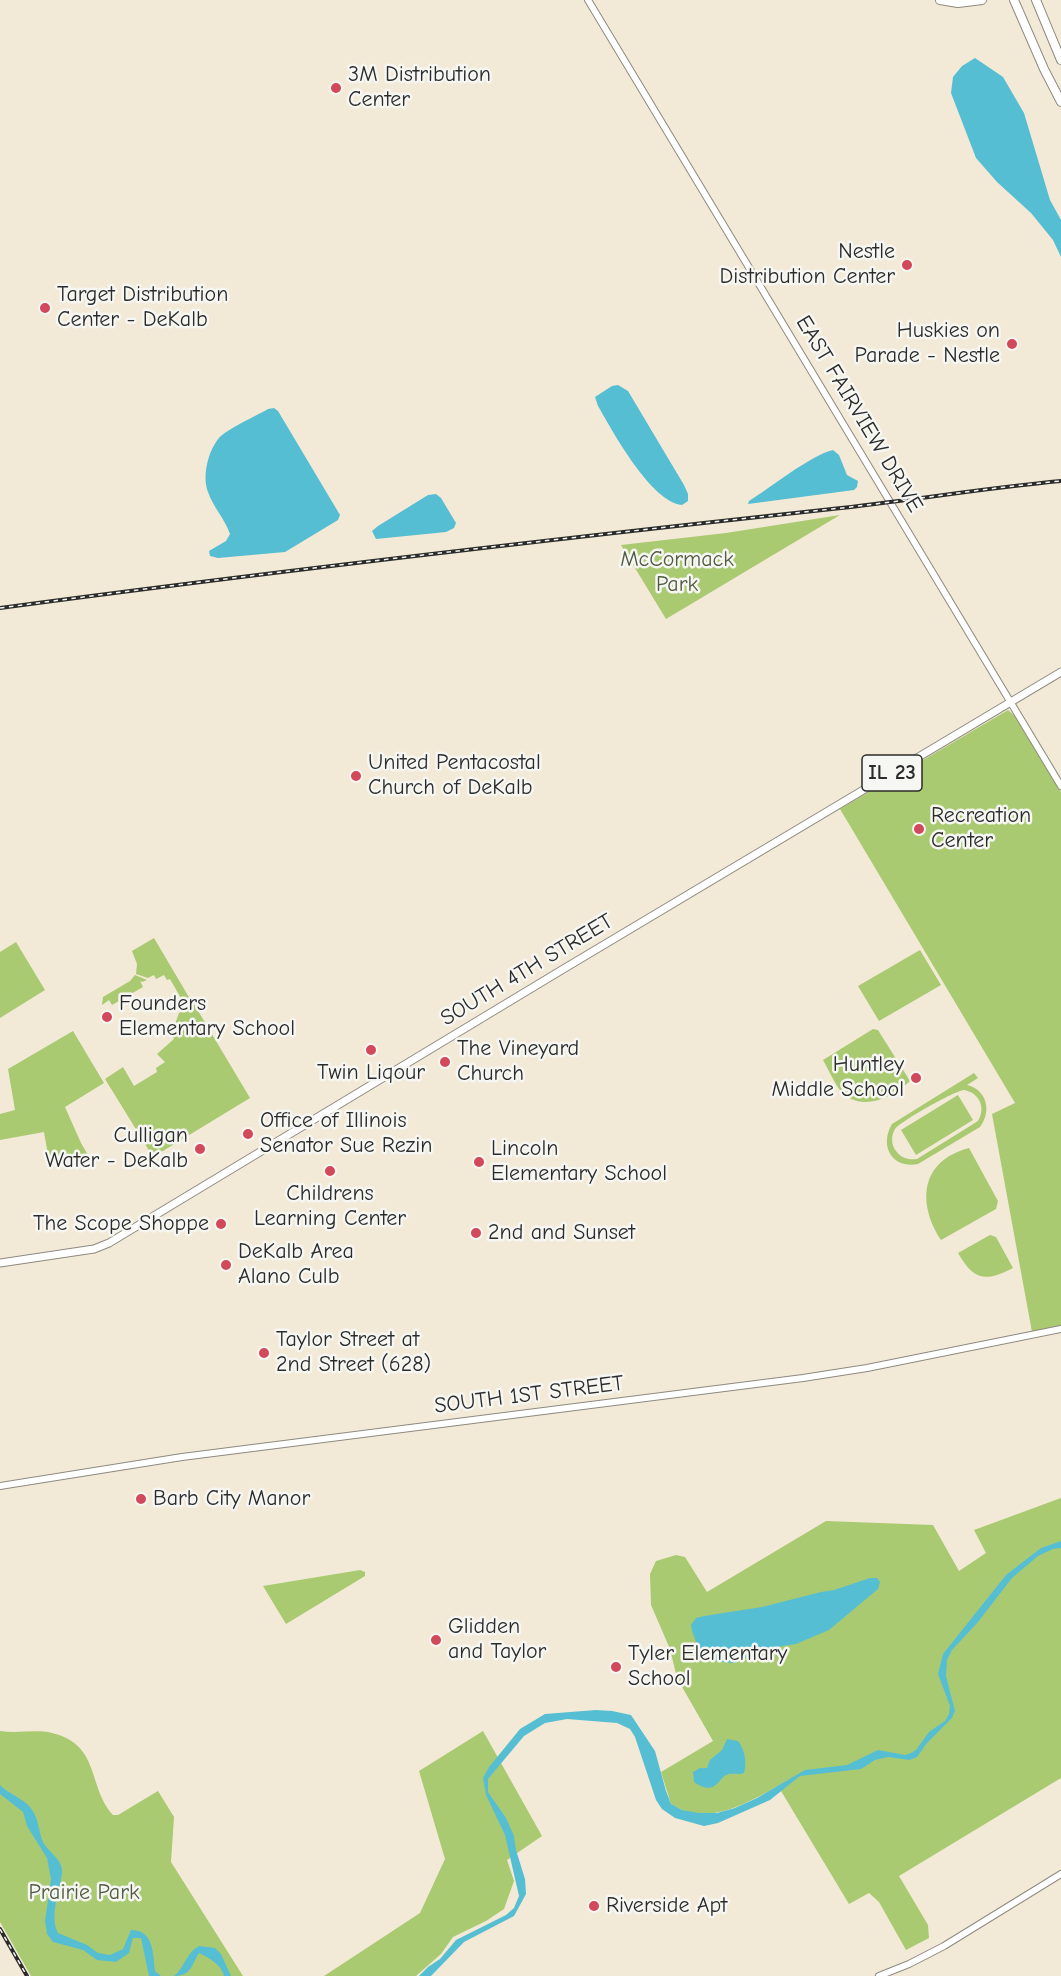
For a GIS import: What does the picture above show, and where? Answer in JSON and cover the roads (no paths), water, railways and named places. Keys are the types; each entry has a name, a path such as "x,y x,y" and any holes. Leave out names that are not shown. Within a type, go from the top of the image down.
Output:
{"highway":[{"path":"940,0 958,3 982,0"},
{"path":"1016,0 1061,101"},
{"path":"1036,0 1061,60"}],"main road":[{"name":"SOUTH 4TH STREET","path":"0,1263 94,1249 109,1243 1061,672"}],"street":[{"name":"EAST FAIRVIEW DRIVE","path":"588,0 1061,786"},
{"name":"SOUTH 1ST STREET","path":"0,1486 193,1456 803,1378 867,1368 1061,1329"},
{"path":"879,1976 944,1946 1061,1874"}],"water":[{"path":"975,58 1003,77 1024,113 1050,200 1061,220 1061,257 1053,240 1031,213 997,182 976,158 951,93 953,77 962,66"},
{"path":"618,385 628,391 684,485 688,501 682,505 670,501 646,479 623,448 598,406 595,397 612,386"},
{"path":"274,408 278,411 340,515 338,520 285,552 218,558 210,556 209,551 226,541 230,534 206,486 207,464 215,443 228,431"},
{"path":"833,450 839,455 847,475 858,481 854,490 748,504 749,501 802,465"},
{"path":"436,494 441,498 456,523 454,528 446,532 376,539 372,531 378,526 428,495"},
{"path":"1061,1541 1061,1548 1038,1556 1012,1578 978,1622 952,1650 947,1660 946,1676 955,1711 952,1718 927,1743 917,1757 909,1760 888,1757 875,1760 861,1769 800,1776 770,1800 718,1823 704,1826 675,1818 662,1809 656,1800 635,1737 630,1729 617,1723 567,1719 545,1723 524,1736 488,1779 488,1792 506,1818 514,1836 525,1879 526,1894 514,1916 464,1942 431,1976 419,1976 440,1959 456,1940 506,1915 514,1908 519,1896 505,1835 486,1795 483,1778 489,1767 520,1729 545,1714 596,1710 631,1715 655,1751 671,1804 682,1810 699,1813 717,1813 735,1808 805,1770 847,1765 878,1750 905,1755 911,1753 916,1750 929,1732 945,1721 949,1714 950,1706 938,1674 943,1654 1006,1575 1041,1548"},
{"path":"870,1578 877,1578 880,1582 878,1589 829,1630 796,1644 764,1649 735,1663 713,1660 699,1650 692,1631 691,1625 696,1618 762,1607 834,1590"},
{"path":"727,1739 738,1741 744,1752 744,1773 729,1774 716,1785 708,1788 694,1782 693,1772 700,1768 707,1768 710,1760 722,1750"},
{"path":"0,1785 30,1807 35,1815 43,1842 62,1868 55,1911 58,1933 87,1945 98,1953 110,1955 123,1949 131,1930 139,1931 148,1938 151,1944 155,1971 161,1976 149,1976 141,1938 133,1938 129,1953 116,1962 97,1960 83,1950 53,1942 47,1934 45,1921 51,1879 47,1858 27,1826 23,1812 0,1794"},
{"path":"199,1946 215,1948 221,1954 231,1976 224,1976 211,1959 199,1953 187,1972 174,1976 191,1952"}],"railway":[{"path":"0,608 416,556 1061,481"},
{"path":"0,1929 27,1976"}],"place":[{"name":"3M Distribution Center","path":"336,88"},
{"name":"Nestle Distribution Center","path":"907,265"},
{"name":"Target Distribution Center - DeKalb","path":"45,308"},
{"name":"Huskies on Parade - Nestle","path":"1012,344"},
{"name":"United Pentacostal Church of DeKalb","path":"356,776"},
{"name":"Recreation Center","path":"919,829"},
{"name":"Founders Elementary School","path":"107,1017"},
{"name":"Twin Liqour","path":"371,1050"},
{"name":"The Vineyard Church","path":"445,1062"},
{"name":"Huntley Middle School","path":"916,1078"},
{"name":"Office of Illinois Senator Sue Rezin","path":"248,1134"},
{"name":"Culligan Water - DeKalb","path":"200,1149"},
{"name":"Lincoln Elementary School","path":"479,1162"},
{"name":"Childrens Learning Center","path":"330,1171"},
{"name":"The Scope Shoppe","path":"221,1224"},
{"name":"2nd and Sunset","path":"476,1233"},
{"name":"DeKalb Area Alano Culb","path":"226,1265"},
{"name":"Taylor Street at 2nd Street (628)","path":"264,1353"},
{"name":"Barb City Manor","path":"141,1499"},
{"name":"Glidden and Taylor","path":"436,1640"},
{"name":"Tyler Elementary School","path":"616,1667"},
{"name":"Riverside Apt","path":"594,1906"}],"park label":[{"name":"McCormack Park","path":"677,572"},
{"name":"Prairie Park","path":"84,1893"}]}
